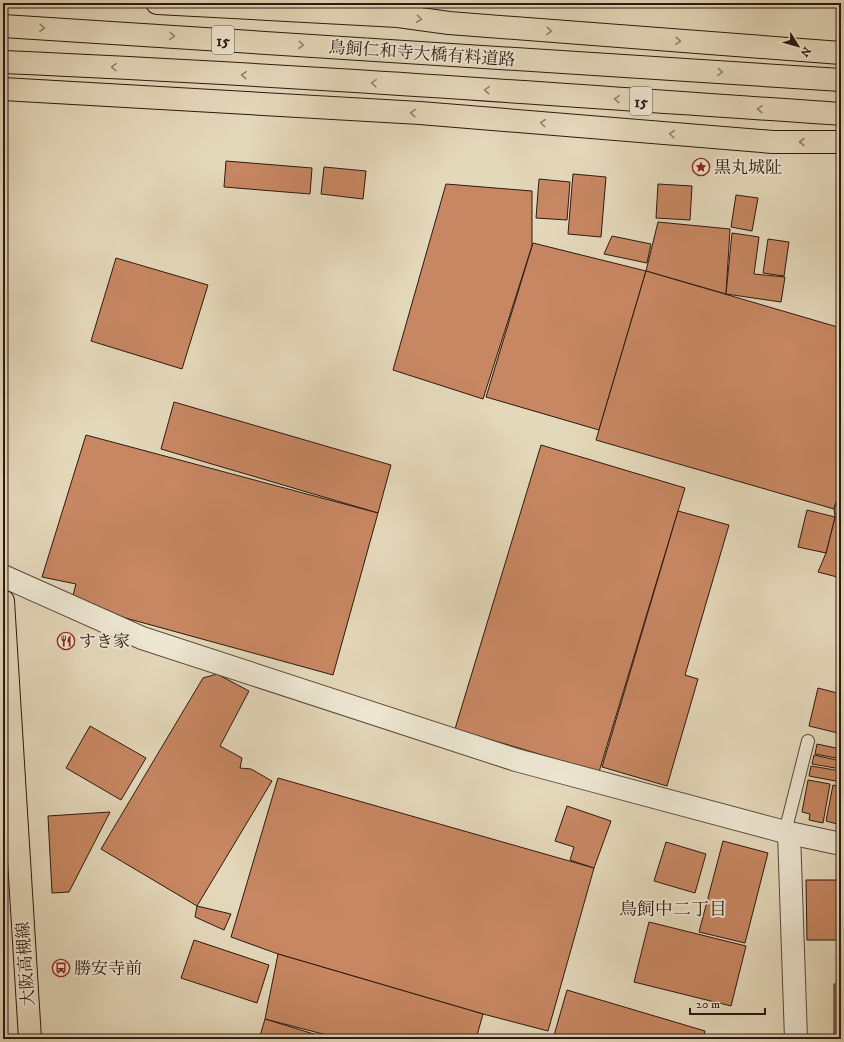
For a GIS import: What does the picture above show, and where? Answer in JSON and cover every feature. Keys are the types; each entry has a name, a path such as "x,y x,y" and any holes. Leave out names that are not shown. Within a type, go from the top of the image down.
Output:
{"main road":[{"path":"157,3 399,10 449,23 841,54"},
{"name":"鳥飼仁和寺大橋有料道路","path":"3,26 841,80"},
{"name":"鳥飼仁和寺大橋有料道路","path":"3,62 122,67 841,114"},
{"path":"3,90 420,113 773,142 841,142"},
{"name":"大阪高槻線","path":"3,601 6,717 30,1039"}],"street":[{"path":"3,576 142,638 516,760 787,833 841,844"},
{"path":"787,833 796,1039"}],"lane":[{"path":"787,833 808,741"}],"building":[{"path":"226,161 312,168 310,194 224,187"},
{"path":"324,167 366,171 363,199 321,194"},
{"path":"573,174 606,177 601,237 568,234"},
{"path":"539,179 570,182 567,220 536,218"},
{"path":"446,184 532,191 532,246 483,399 393,370"},
{"path":"658,184 692,186 690,220 656,218"},
{"path":"736,195 758,198 752,231 731,227"},
{"path":"658,222 730,229 726,294 646,271"},
{"path":"732,233 759,237 754,274 785,277 781,302 726,294"},
{"path":"612,236 651,244 647,263 604,254"},
{"path":"768,239 789,242 784,276 763,273"},
{"path":"533,243 646,271 599,430 486,397"},
{"path":"116,258 208,285 182,369 91,341"},
{"path":"646,271 841,328 841,485 834,509 596,440"},
{"path":"174,402 391,465 378,513 161,449"},
{"path":"86,435 378,513 333,675 71,603 76,584 42,577"},
{"path":"541,445 685,488 599,772 455,729"},
{"path":"841,486 841,578 818,572 826,553 835,517 834,509"},
{"path":"807,510 835,517 826,553 798,547"},
{"path":"678,511 729,525 685,675 698,679 667,786 602,767"},
{"path":"217,674 249,691 220,746 242,758 240,768 251,769 272,781 197,906 101,849 203,678"},
{"path":"818,688 841,694 841,721 838,733 809,726"},
{"path":"90,726 146,758 121,800 66,768"},
{"path":"817,744 841,749 841,759 815,754"},
{"path":"814,755 841,761 841,769 812,764"},
{"path":"811,766 841,771 841,782 809,776"},
{"path":"278,778 594,868 548,1031 483,1014 278,954 231,937"},
{"path":"808,780 830,784 823,823 809,820 810,814 802,812"},
{"path":"833,785 841,787 841,825 826,821"},
{"path":"567,806 611,821 594,868 570,860 574,847 555,841"},
{"path":"110,812 69,892 52,893 48,816"},
{"path":"723,841 768,853 745,943 699,932"},
{"path":"666,842 706,854 695,893 654,881"},
{"path":"806,880 841,880 841,940 807,940"},
{"path":"197,906 231,914 224,930 195,917"},
{"path":"649,922 746,946 731,1006 634,982"},
{"path":"194,940 269,965 257,1003 181,978"},
{"path":"278,954 483,1014 476,1039 342,1039 265,1019"},
{"path":"834,984 841,984 841,1039 834,1039"},
{"path":"567,990 705,1031 703,1039 553,1039"},
{"path":"265,1019 330,1039 259,1039"}],"place":[{"name":"黒丸城阯","path":"701,167"},
{"name":"すき家","path":"66,641"},
{"name":"勝安寺前","path":"61,968"}],"district":[{"name":"鳥飼中二丁目","path":"673,909"}]}
